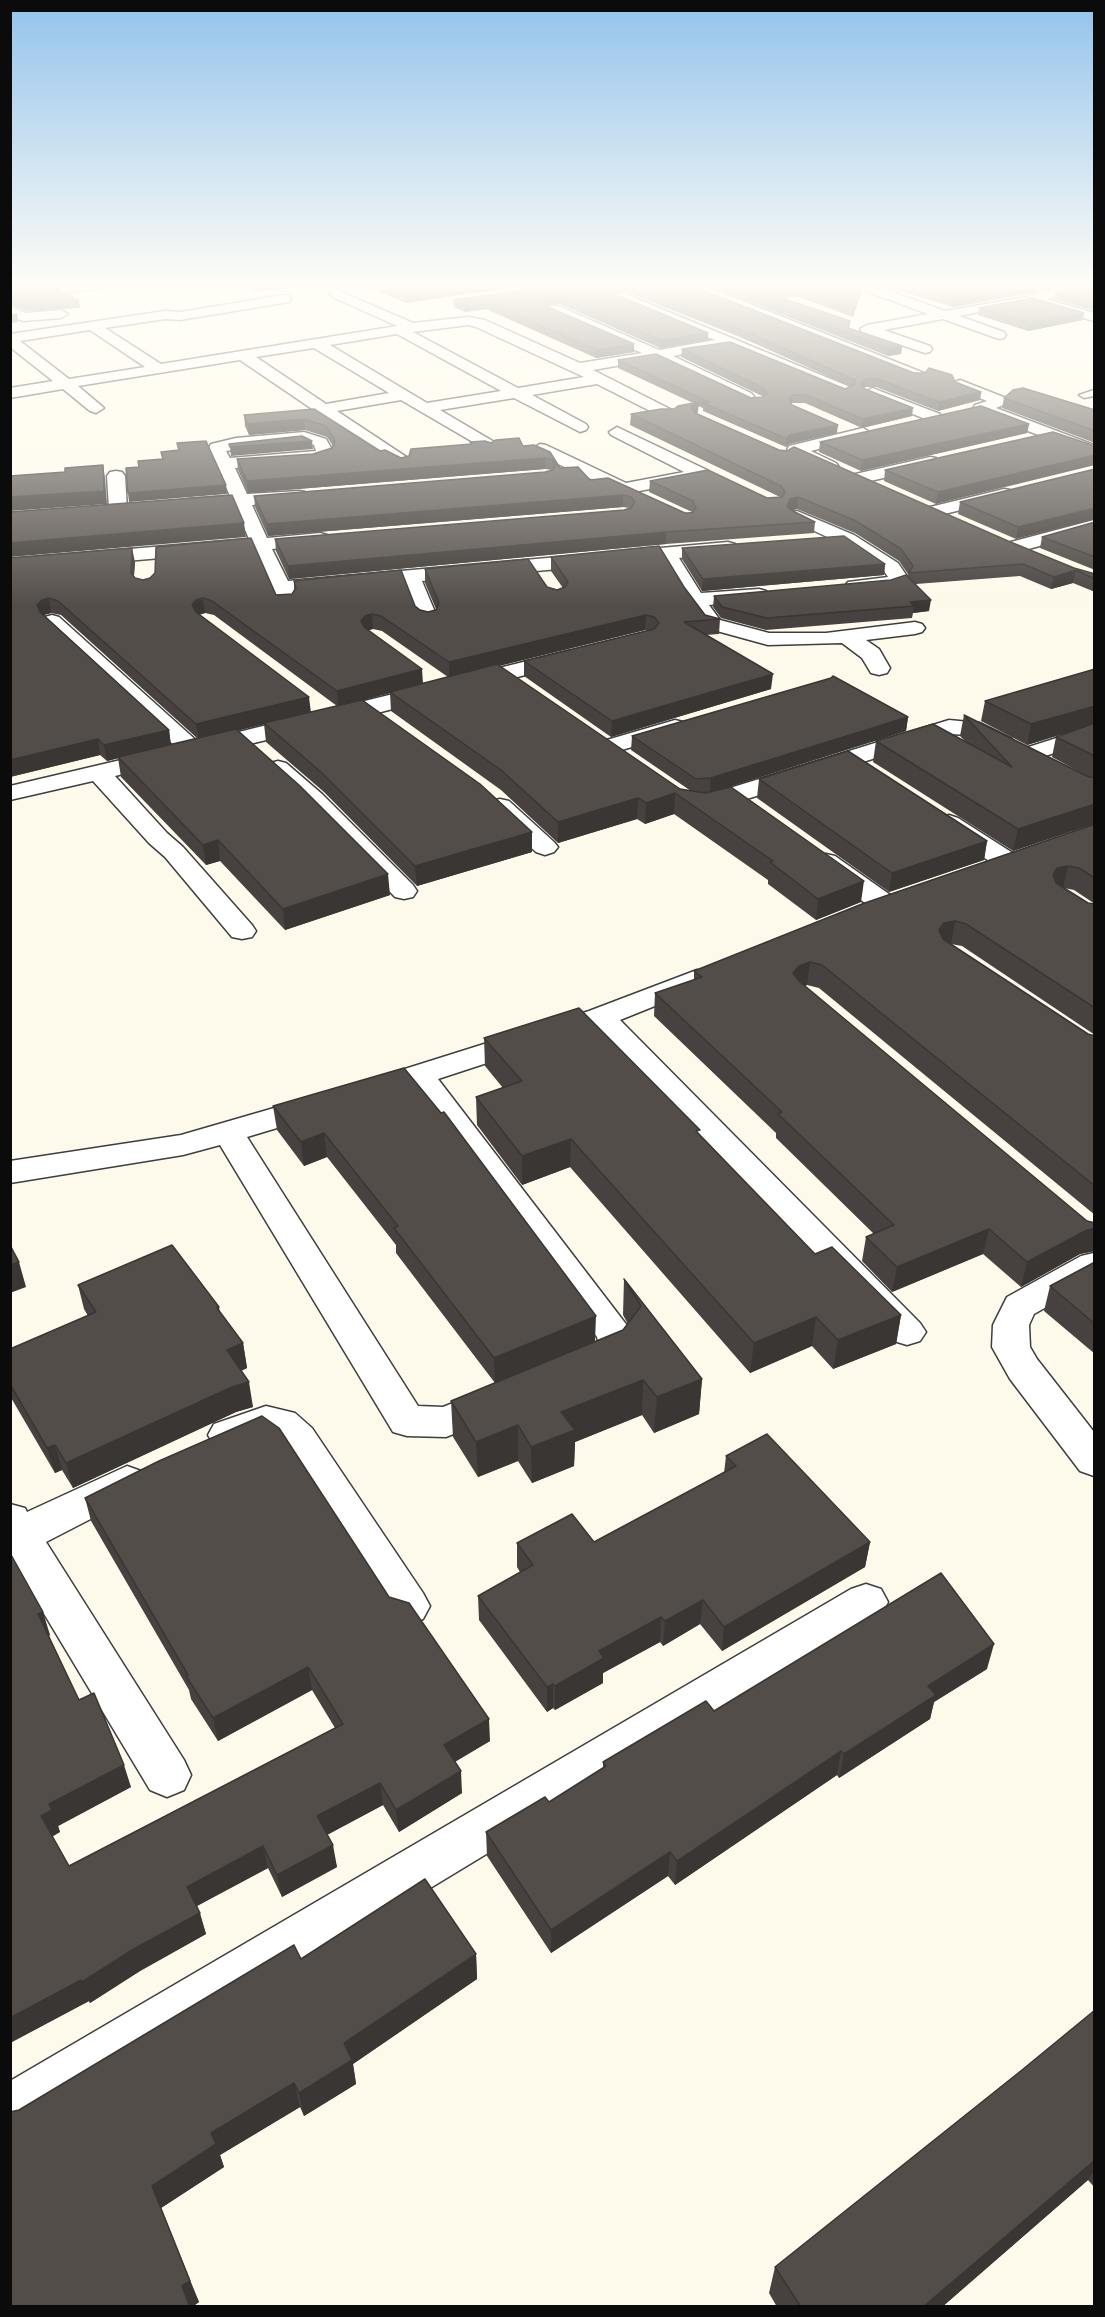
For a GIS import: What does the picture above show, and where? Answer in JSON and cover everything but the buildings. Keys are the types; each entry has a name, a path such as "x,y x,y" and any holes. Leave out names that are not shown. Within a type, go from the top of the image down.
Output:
{"street":[{"path":"76,391 96,408"},
{"path":"297,391 402,462"},
{"path":"398,391 490,447"},
{"path":"510,391 580,427"},
{"path":"425,408 525,391"},
{"path":"623,391 668,414"},
{"path":"735,391 756,401"},
{"path":"976,391 1001,401 975,409 1095,451"},
{"path":"870,392 940,416 901,424"},
{"path":"322,409 404,395"},
{"path":"837,426 857,434"},
{"path":"797,453 795,450 797,448 879,429"},
{"path":"617,432 711,473 624,489"},
{"path":"1017,442 1052,435"},
{"path":"224,464 313,458 326,453 320,442 304,437 236,443 217,448 224,464 241,501 259,544 283,596 410,576 540,572 666,552 745,546"},
{"path":"540,449 655,504"},
{"path":"775,451 785,455 797,453 879,489"},
{"path":"858,479 946,458"},
{"path":"116,476 118,509"},
{"path":"932,512 1025,489"},
{"path":"174,505 318,494"},
{"path":"911,502 963,525"},
{"path":"97,511 141,508"},
{"path":"797,516 847,538 891,567 898,579 889,583 832,588"},
{"path":"1014,547 1095,526"},
{"path":"10,565 341,537"},
{"path":"813,541 847,538"},
{"path":"994,538 1036,556"},
{"path":"146,552 148,572"},
{"path":"666,552 695,600 713,624 768,639 826,639 915,628"},
{"path":"410,576 428,619"},
{"path":"695,600 775,593"},
{"path":"52,621 192,750"},
{"path":"847,637 871,654 879,668"},
{"path":"14,786 98,772 334,717 378,715 437,682 501,673 590,652"},
{"path":"501,673 528,692"},
{"path":"315,704 334,717"},
{"path":"635,766 599,741 698,720"},
{"path":"680,797 689,803 704,804 950,727 960,726 972,728 1056,771"},
{"path":"1027,755 1095,733"},
{"path":"245,739 313,799 404,891"},
{"path":"849,759 879,778"},
{"path":"98,772 158,838 174,852 242,931"},
{"path":"484,792 545,847"},
{"path":"734,796 762,816"},
{"path":"929,811 1021,859 976,874"},
{"path":"810,850 897,901 857,915"},
{"path":"10,1172 183,1145 419,1075 600,1017 720,971"},
{"path":"600,1017 908,1332"},
{"path":"419,1075 613,1332 618,1343 608,1354 564,1372"},
{"path":"228,1132 407,1421 446,1422 521,1390"},
{"path":"1095,1265 1020,1306 1011,1325 1011,1347 1023,1368 1095,1460"},
{"path":"200,1448 251,1425 266,1421 281,1424 298,1439 408,1606"},
{"path":"159,1466 13,1532 167,1775"},
{"path":"10,2112 866,1602"}]}
